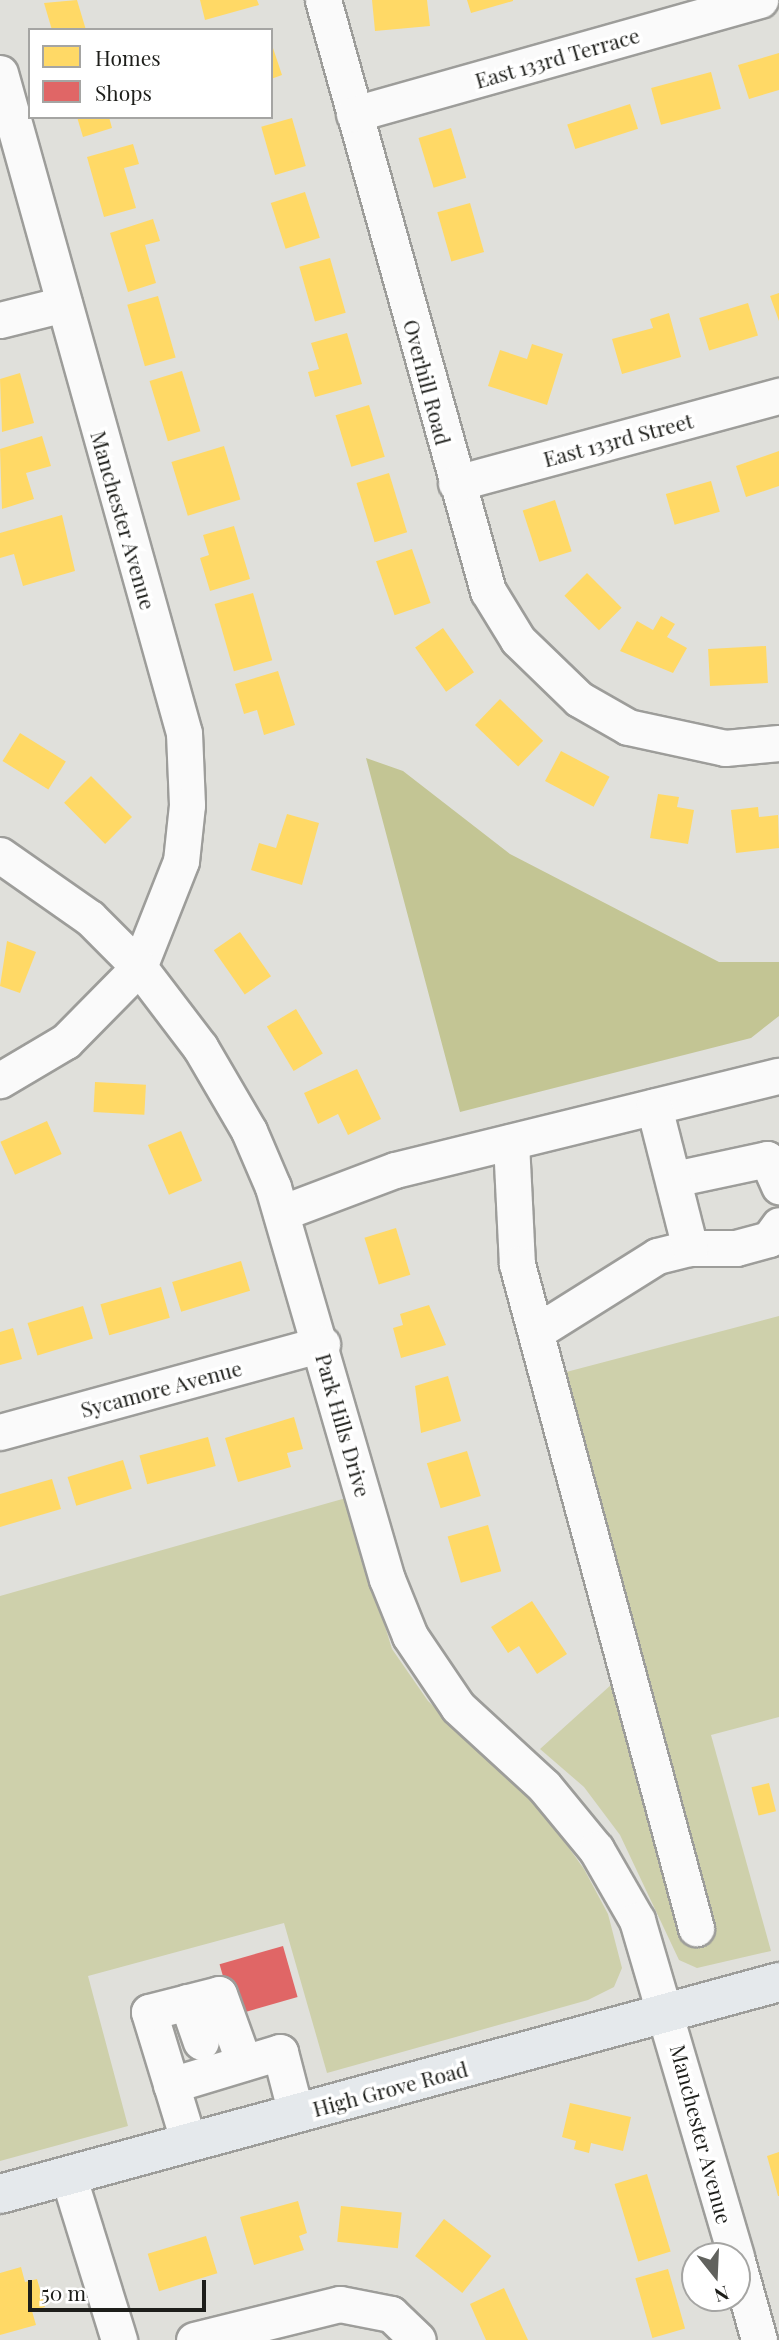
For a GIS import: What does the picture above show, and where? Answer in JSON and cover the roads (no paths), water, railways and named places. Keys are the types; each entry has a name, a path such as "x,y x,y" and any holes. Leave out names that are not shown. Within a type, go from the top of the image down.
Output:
{"main road":[{"name":"High Grove Road","path":"0,2194 779,1982"}],"street":[{"name":"Overhill Road","path":"323,0 488,591 518,640 546,672 611,717 669,740 725,748 779,743"},
{"name":"East 133rd Terrace","path":"354,114 760,0"},
{"name":"Manchester Avenue","path":"0,73 184,733 181,861 139,967"},
{"path":"0,320 64,304"},
{"name":"East 133rd Street","path":"456,483 779,396"},
{"name":"Park Hills Drive","path":"0,855 90,918 139,967 200,1047 249,1131 281,1213 387,1579 410,1636 458,1707 544,1786 596,1849 637,1920 669,2012"},
{"path":"0,1080 66,1041 139,967"},
{"path":"281,1213 396,1170 779,1076"},
{"path":"654,1107 690,1248"},
{"path":"511,1142 510,1221 536,1332 696,1928"},
{"path":"674,1179 766,1159 779,1186"},
{"path":"536,1332 657,1256 690,1248 736,1248 769,1239 779,1225"},
{"name":"Sycamore Avenue","path":"0,1432 321,1344"},
{"path":"188,2143 149,2012 219,1994 217,2060"},
{"path":"187,2002 217,2060"},
{"name":"Manchester Avenue","path":"669,2012 732,2242"},
{"path":"171,2085 217,2060 280,2052 296,2113"},
{"path":"68,2175 93,2245 119,2340"},
{"path":"194,2340 340,2304 391,2314 418,2340"},
{"path":"751,2311 759,2340"}]}
